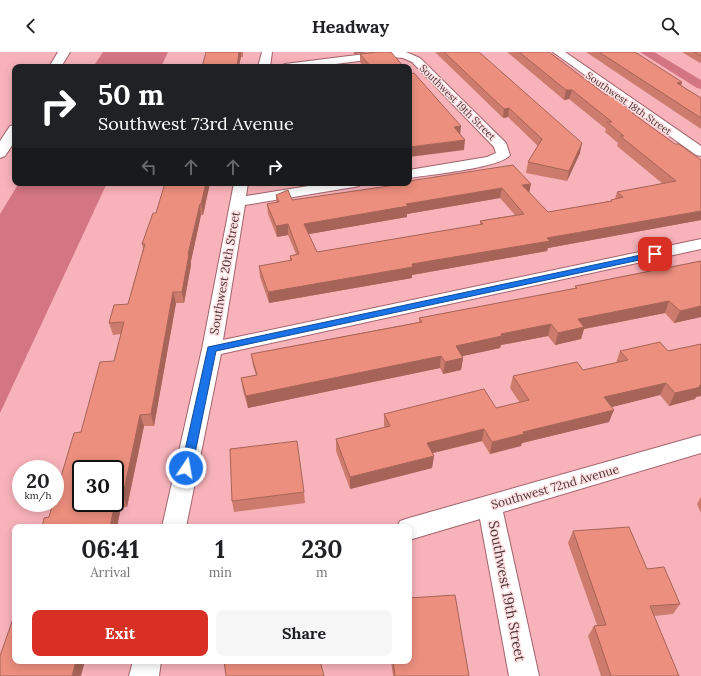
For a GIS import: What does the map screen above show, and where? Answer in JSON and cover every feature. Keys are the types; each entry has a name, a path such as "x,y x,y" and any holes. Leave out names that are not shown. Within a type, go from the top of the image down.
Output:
{"main road":[{"path":"57,64 64,52"},
{"path":"0,153 12,134"}],"street":[{"path":"265,64 267,52"},
{"name":"Southwest 18th Street","path":"558,52 701,152"},
{"name":"Southwest 19th Street","path":"309,64 391,54 405,55 416,60 501,146 503,155 490,161 412,174"},
{"path":"239,192 316,186"},
{"name":"Southwest 20th Street","path":"175,524 212,349 239,192"},
{"path":"212,349 701,244"},
{"name":"Southwest 72nd Avenue","path":"412,528 701,444"},
{"name":"Southwest 19th Street","path":"490,506 524,676"},
{"path":"144,676 146,664"}],"shaded area":[{"path":"103,52 168,52 162,64 95,64"},
{"path":"17,186 106,186 0,413 0,214"}],"building":[{"path":"206,52 239,52 237,64 203,64"},
{"path":"391,52 401,64 368,64 360,54"},
{"path":"444,52 479,52 582,143 569,171 528,162 542,139 509,108 504,109"},
{"path":"519,52 549,52 606,95 610,95 675,144 679,144 701,160 701,211 547,238 550,241 412,264 413,267 268,292 259,266 292,260 290,256 299,254 288,224 276,226 267,204 279,202 276,195 288,190 292,200 389,186 412,186 412,181 513,165 531,184 522,185 548,212 612,201 611,200 623,197 617,192 676,181 620,136 624,136 607,122 612,122 572,90 566,90","holes":["502,188 524,214 480,221 483,224 317,252 304,224 408,206 406,204"]},
{"path":"599,52 635,52 682,82 677,83 701,98 701,118"},
{"path":"694,52 701,52 701,56"},
{"path":"414,73 461,126 454,127 465,140 412,147 412,74"},
{"path":"164,186 205,186 188,254 182,292 173,292 151,414 140,415 124,490 124,460 72,460 72,512 113,512 111,524 43,524 44,518 49,517 50,512 64,512 64,467 74,433 81,432 100,362 114,361 124,322 109,323 114,305 128,304 145,244 142,244 153,213 156,213"},
{"path":"701,261 701,306 680,311 669,301 578,319 584,327 558,333 551,324 501,334 502,336 456,346 463,358 445,362 441,356 246,396 241,378 257,375 251,354 422,322 419,318 577,288 575,286"},
{"path":"660,342 668,351 701,344 701,385 699,386 701,387 675,393 666,383 604,397 614,410 523,432 524,434 492,442 484,429 427,443 434,456 350,477 336,439 390,426 384,414 484,389 496,408 529,400 513,376 577,362 583,370 628,360 620,351"},
{"path":"297,441 304,492 232,501 230,449"},
{"path":"629,527 647,569 664,567 680,604 650,606 679,676 611,676 594,626 606,625 573,531"},
{"path":"455,595 469,676 395,676 393,664 412,664 412,598"},
{"path":"12,622 12,664 75,664 72,676 0,676 0,656"},
{"path":"224,664 321,664 324,676 226,676"}],"waterway":[{"path":"646,52 701,85"}],"route":[{"path":"186,468 212,349 655,254"}]}
